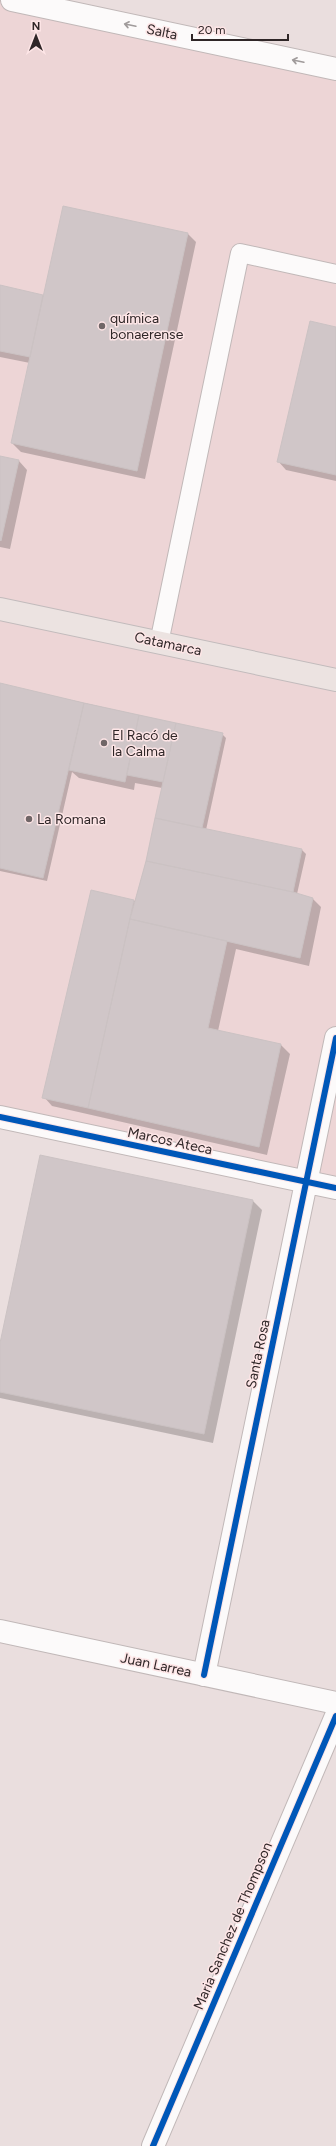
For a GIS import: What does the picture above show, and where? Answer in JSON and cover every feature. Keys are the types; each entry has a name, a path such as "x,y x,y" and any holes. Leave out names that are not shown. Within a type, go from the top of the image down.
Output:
{"main road":[{"name":"Catamarca","path":"0,609 336,680"}],"street":[{"name":"Salta","path":"12,0 336,69"},
{"name":"Santa Rosa","path":"204,1675 336,1038"},
{"name":"Marcos Ateca","path":"0,1117 336,1188"},
{"name":"Juan Larrea","path":"0,1631 336,1703"},
{"name":"Maria Sanchez de Thompson","path":"153,2146 336,1716"}],"lane":[{"path":"159,642 240,253 336,274"}],"shaded area":[{"path":"0,0 12,0 336,69 336,1188 0,1117"}],"building":[{"name":"química bonaerense","path":"63,206 188,233 137,471 11,443"},
{"path":"0,285 43,295 30,357 0,351"},
{"path":"310,321 336,327 336,475 277,462"},
{"path":"0,456 19,460 1,541 0,540"},
{"name":"La Romana","path":"0,683 84,703 43,878 0,868"},
{"name":"El Racó de la Calma","path":"84,703 139,715 125,782 69,770"},
{"path":"139,715 176,723 163,782 127,775"},
{"path":"176,723 223,733 202,828 155,818"},
{"path":"155,818 302,849 293,892 146,861"},
{"path":"146,861 293,892 313,898 300,958 130,919"},
{"path":"91,890 134,900 88,1108 42,1098"},
{"path":"130,919 227,941 208,1028 281,1044 259,1147 88,1108"},
{"path":"40,1155 253,1200 204,1434 0,1392 0,1343"}],"cycle path":[{"path":"204,1675 336,1038"},
{"path":"0,1117 336,1188"},
{"path":"153,2146 336,1716"}],"place":[{"name":"química bonaerense","path":"102,326"},
{"name":"El Racó de la Calma","path":"104,743"},
{"name":"La Romana","path":"29,819"}]}
